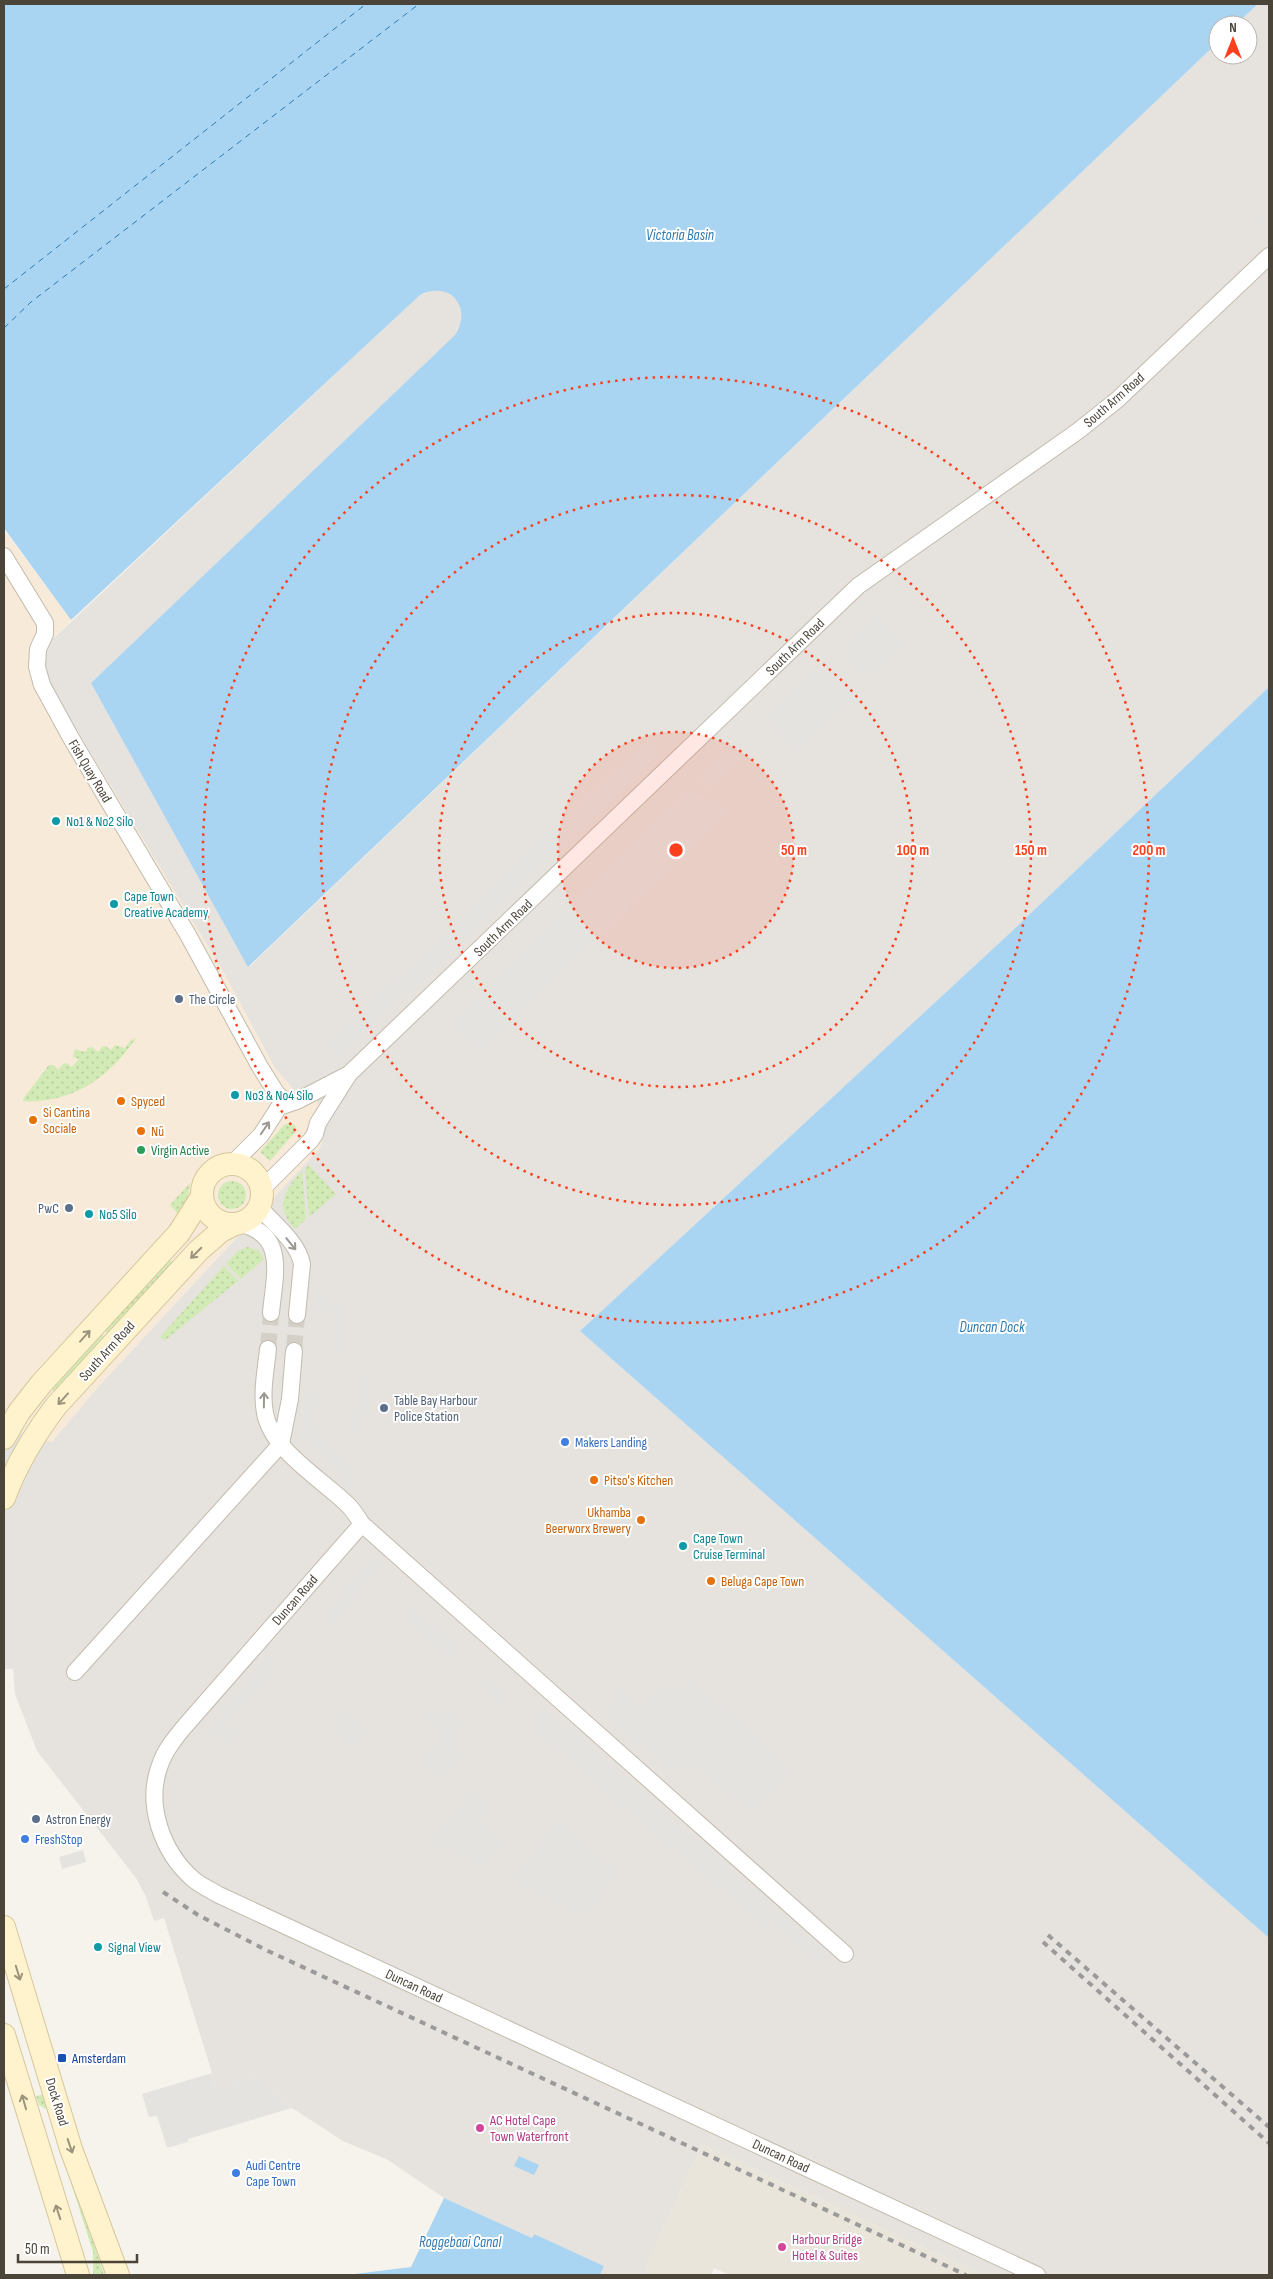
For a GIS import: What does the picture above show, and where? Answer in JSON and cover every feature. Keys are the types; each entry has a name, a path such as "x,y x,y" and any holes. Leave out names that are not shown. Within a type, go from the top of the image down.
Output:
{"street":[{"name":"South Arm Road","path":"260,1198 311,1140 318,1123 349,1074 858,586 1094,419 1117,400 1269,256"},
{"name":"Fish Quay Road","path":"4,556 45,623 45,634 38,649 37,666 46,692 71,738 188,935 260,1067 277,1094 286,1101 304,1102 312,1108 318,1123"},
{"name":"South Arm Road","path":"232,1164 261,1135 279,1107 349,1074"},
{"path":"238,1224 252,1216 260,1198 260,1183 252,1172 232,1164 224,1165 209,1174 204,1181 201,1198 204,1208 210,1216 225,1224 238,1224 257,1229 274,1249 276,1264 271,1313"},
{"name":"South Arm Road","path":"4,1438 19,1412 41,1384 179,1232 201,1198"},
{"path":"260,1198 300,1257 302,1264 297,1315"},
{"name":"South Arm Road","path":"4,1498 21,1458 38,1430 56,1406 199,1250 222,1231 238,1224"},
{"path":"268,1349 264,1396 265,1415 272,1433 281,1444 350,1507 362,1524 845,1954"},
{"path":"75,1672 281,1444 290,1399 294,1351"},
{"name":"Duncan Road","path":"362,1524 185,1726 165,1753 156,1780 155,1808 164,1841 181,1867 194,1880 219,1895 1037,2275"},
{"name":"Dock Road","path":"4,1927 71,2149 118,2275"},
{"path":"4,2036 78,2275"}],"shaded area":[{"path":"1258,4 1269,4 1269,687 1010,933 580,1331 1269,1938 1269,2275 983,2275 702,2144 647,2264 646,2275 600,2275 604,2266 533,2234 532,2238 444,2198 388,2160 343,2141 292,2108 257,2076 215,2089 212,2073 164,1918 154,1921 146,1897 136,1878 37,1751 15,1694 13,1669 4,1669 4,1430 52,1442 99,1386 320,1148 325,1129 321,1107 316,1101 296,1092 275,1068 224,973 48,682 42,649 420,295 436,290 444,291 457,299 462,319 455,335 91,683 249,967 1208,52 1208,65 1258,65 1258,15 1246,15"},
{"path":"1269,204 1269,233 1255,218"},
{"path":"4,530 71,620 42,649 48,682 224,973 275,1068 321,1107 325,1129 320,1148 99,1386 52,1443 4,1430"},
{"path":"877,615 904,644 868,678 841,650"},
{"path":"827,660 859,694 804,747 796,750 766,718"},
{"path":"647,740 659,753 341,1056 329,1044"},
{"path":"734,751 742,760 711,790 697,776 723,752"},
{"path":"688,792 719,803 728,811 482,1050 452,1021"},
{"path":"314,1298 344,1301 343,1313 313,1310"},
{"path":"336,1315 348,1316 345,1350 333,1349"},
{"path":"360,1377 370,1379 361,1437 352,1435"},
{"path":"306,1392 318,1393 315,1423 317,1431 356,1474 351,1490 335,1471 338,1457 329,1465 305,1433"},
{"path":"377,1554 386,1563 332,1624 322,1615"},
{"path":"415,1608 460,1649 451,1659 405,1618"},
{"path":"269,1657 278,1666 230,1720 220,1711"},
{"path":"484,1675 509,1697 502,1705 477,1683"},
{"path":"695,1682 792,1768 750,1812 702,1770 665,1768 604,1710 622,1689 644,1708 659,1691"},
{"path":"541,1704 830,1954 822,1965 771,1921 764,1927 692,1864 659,1839 533,1728 537,1724"},
{"path":"346,1707 371,1731 355,1748 330,1725"},
{"path":"426,1708 457,1716 466,1723 451,1741 466,1755 443,1781 420,1762 443,1735 420,1715"},
{"path":"221,1722 245,1733 233,1743 206,1731"},
{"path":"471,1791 492,1808 480,1822 505,1843 483,1867 428,1841"},
{"path":"560,1821 621,1874 584,1915 509,1879"},
{"path":"83,1850 86,1862 62,1869 59,1857"},
{"path":"212,2073 215,2089 257,2076 292,2108 188,2139 188,2142 167,2148 157,2116 149,2117 142,2094"},
{"path":"702,2144 983,2275 729,2275 714,2268 711,2275 646,2275 647,2264"}],"green space":[{"path":"136,1038 114,1065 88,1085 58,1098 41,1101 23,1101 49,1065 54,1065 58,1070 63,1064 67,1063 72,1067 79,1059 73,1057 75,1049 85,1052 88,1048 92,1047 98,1052 105,1046 111,1050 115,1045 125,1048 131,1040"},
{"path":"290,1123 295,1125 296,1131 270,1161 260,1152 284,1125"},
{"path":"309,1165 336,1194 309,1217 305,1169"},
{"path":"302,1171 306,1219 295,1229 289,1221 283,1206 286,1192"},
{"path":"232,1181 242,1185 246,1195 242,1205 232,1209 222,1205 218,1195 222,1185"},
{"path":"190,1183 188,1197 179,1215 170,1205"},
{"path":"247,1247 258,1250 264,1259 241,1279 226,1264 238,1251"},
{"path":"169,1259 174,1265 109,1335 103,1329"},
{"path":"224,1266 238,1281 164,1341 160,1337"},
{"path":"100,1333 106,1338 55,1392 49,1387"},
{"path":"45,2094 104,2275 93,2275 93,2252 48,2110 39,2105 36,2096"}],"water":[{"name":"Victoria Basin","path":"4,4 1258,4 1246,15 1208,15 1208,52 248,967 91,683 455,335 460,325 460,306 456,299 441,291 431,291 420,295 71,620 4,528"},
{"name":"Duncan Dock","path":"1269,687 1269,1938 580,1331 1010,933"},
{"path":"519,2156 539,2165 534,2175 514,2166"},
{"name":"Roggebaai Canal","path":"444,2198 532,2238 534,2234 604,2266 600,2275 347,2275 411,2267"}],"ferry route":[{"path":"4,289 366,4"},
{"path":"4,328 31,302 419,4"}],"tunnel":[{"path":"268,1349 271,1313"},
{"path":"294,1351 297,1315"}],"railway":[{"path":"163,1892 198,1915 266,1950 966,2275"},
{"path":"1048,1935 1269,2127"},
{"path":"1043,1942 1269,2143"}],"place":[{"name":"No1 & No2 Silo","path":"56,821"},
{"name":"Cape Town Creative Academy","path":"114,904"},
{"name":"The Circle","path":"179,999"},
{"name":"No3 & No4 Silo","path":"235,1095"},
{"name":"Spyced","path":"121,1101"},
{"name":"Si Cantina Sociale","path":"33,1120"},
{"name":"Nü","path":"141,1131"},
{"name":"Virgin Active","path":"141,1150"},
{"name":"PwC","path":"69,1208"},
{"name":"No5 Silo","path":"89,1214"},
{"name":"Table Bay Harbour Police Station","path":"384,1408"},
{"name":"Makers Landing","path":"565,1442"},
{"name":"Pitso's Kitchen","path":"594,1480"},
{"name":"Ukhamba Beerworx Brewery","path":"641,1520"},
{"name":"Cape Town Cruise Terminal","path":"683,1546"},
{"name":"Beluga Cape Town","path":"711,1581"},
{"name":"Astron Energy","path":"36,1819"},
{"name":"FreshStop","path":"25,1839"},
{"name":"Signal View","path":"98,1947"},
{"name":"Amsterdam","path":"62,2058"},
{"name":"AC Hotel Cape Town Waterfront","path":"480,2128"},
{"name":"Audi Centre Cape Town","path":"236,2173"},
{"name":"Harbour Bridge Hotel & Suites","path":"782,2247"}]}
